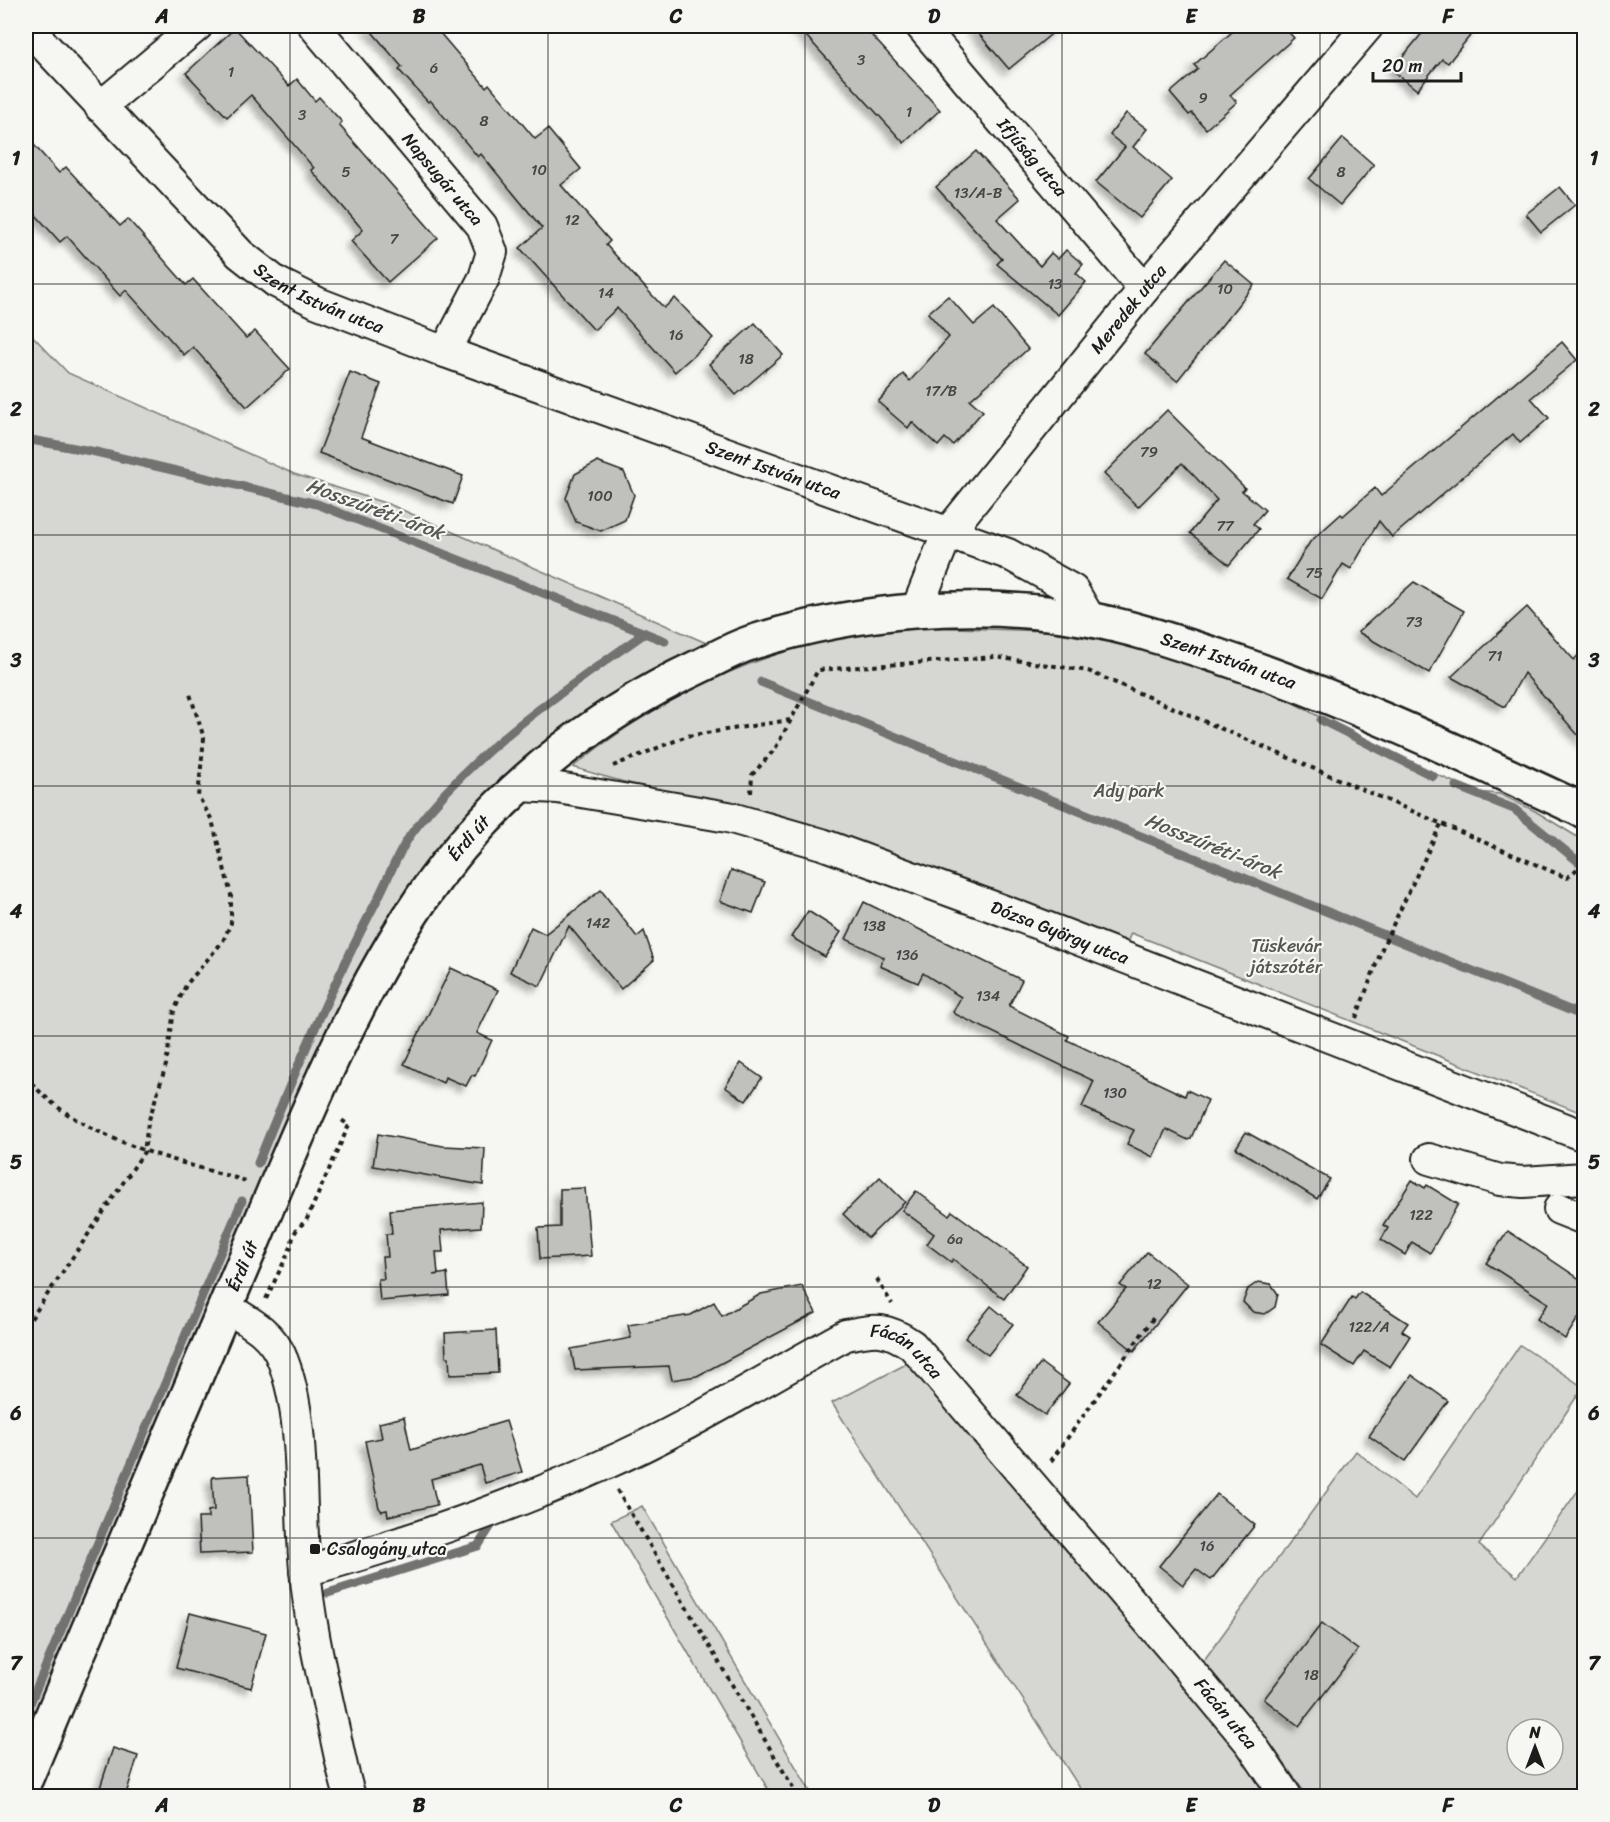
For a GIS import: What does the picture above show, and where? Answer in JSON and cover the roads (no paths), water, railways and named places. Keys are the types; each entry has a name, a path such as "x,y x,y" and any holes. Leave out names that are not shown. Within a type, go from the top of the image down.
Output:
{"main road":[{"name":"Érdi út","path":"26,1778 225,1307 339,1047 402,931 425,894 470,837 520,786 568,745 624,706 682,674 744,645 855,620 916,611 972,609 1042,612 1090,619"},
{"name":"Szent István utca","path":"1090,619 1150,633 1261,670 1373,715 1584,811"}],"street":[{"name":"Szent István utca","path":"26,26 240,254 276,282 318,303 445,352 1008,554 1073,590 1090,619"},
{"path":"100,107 197,26"},
{"name":"Napsugár utca","path":"314,26 482,226 492,252 484,278 445,352"},
{"name":"Ifjúság utca","path":"921,26 1144,289"},
{"name":"Meredek utca","path":"916,611 947,534 1144,289 1368,26"},
{"name":"Dózsa György utca","path":"520,786 561,789 728,817 822,844 892,868 1584,1136"},
{"path":"1429,1159 1500,1180 1523,1182 1584,1178"},
{"path":"225,1307 254,1324 273,1342 283,1360 291,1388 296,1418 305,1571 320,1668 350,1797"},
{"name":"Fácán utca","path":"305,1571 397,1546 495,1511 602,1466 664,1436 846,1335 876,1329 895,1333 912,1345 1104,1567 1251,1744 1286,1797"}],"waterway":[{"name":"Hosszúréti-árok","path":"26,439 96,452 317,504 665,641"},
{"path":"258,1163 328,999 408,838 438,801 492,747 552,699 645,633"},
{"name":"Hosszúréti-árok","path":"761,682 1584,1016"},
{"path":"1321,720 1433,776"},
{"path":"1456,786 1514,809 1579,862"},
{"path":"26,1713 242,1201"},
{"path":"328,1593 478,1546 494,1521"}],"place":[{"name":"Csalogány utca","path":"315,1549"}],"park label":[{"name":"Ady park","path":"1129,791"},
{"name":"Tüskevár játszótér","path":"1286,956"}]}
